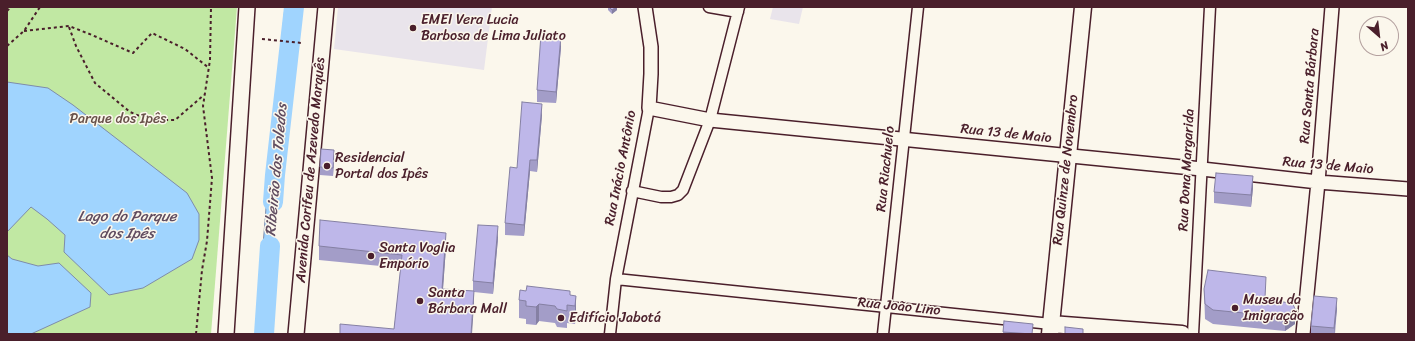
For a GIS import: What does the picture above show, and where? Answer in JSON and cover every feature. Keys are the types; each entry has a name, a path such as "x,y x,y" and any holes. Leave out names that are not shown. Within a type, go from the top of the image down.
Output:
{"main road":[{"path":"226,334 247,7"},
{"name":"Avenida Corifeu de Azevedo Marquês","path":"296,334 326,7"},
{"name":"Rua Quinze de Novembro","path":"1051,329 1083,7"},
{"name":"Rua João Lino","path":"1051,329 1182,334"}],"street":[{"name":"Rua Inácio Antônio","path":"610,334 616,279 649,108 651,47 645,7"},
{"path":"632,191 661,197 671,197 678,195 683,190 710,120 738,10 708,7"},
{"name":"Rua Riachuelo","path":"883,334 918,7"},
{"name":"Rua Dona Margarida","path":"1192,334 1210,7"},
{"name":"Rua Santa Bárbara","path":"1303,334 1318,182 1332,7"},
{"name":"Rua 13 de Maio","path":"649,108 710,120 1318,182 1408,189"},
{"name":"Rua João Lino","path":"616,279 886,306 1051,329"}],"path":[{"path":"7,11 11,7"},
{"path":"7,46 24,31 40,7"},
{"path":"196,334 202,270 207,241 212,178 203,106 210,60 212,7"},
{"path":"24,31 69,26 133,53 152,34 185,49 209,68"},
{"path":"69,26 76,46 95,83 130,112 149,120 175,120 205,95"},
{"path":"262,39 302,42"}],"shaded area":[{"name":"EMEI Vera Lucia Barbosa de Lima Juliato","path":"338,7 492,7 484,70 334,49"},
{"path":"773,7 803,7 799,24 770,19"}],"green space":[{"name":"Parque dos Ipês","path":"7,7 237,7 211,334 7,334"}],"water":[{"path":"285,7 294,7 275,175 264,334 256,334 272,132"},
{"name":"Lago do Parque dos Ipês","path":"7,82 48,88 73,105 187,193 199,214 199,240 192,259 143,288 109,295 64,252 65,235 31,207 7,232"},
{"name":"Lago do Parque dos Ipês","path":"7,255 12,259 38,266 59,263 91,293 90,307 31,334 7,334"}],"building":[{"path":"609,7 616,7 612,10"},
{"path":"541,34 561,35 556,92 537,90"},
{"path":"522,102 542,104 537,160 530,160 524,225 505,223 510,167 517,168"},
{"path":"321,149 334,150 333,168 320,167"},
{"path":"1216,173 1253,176 1251,195 1214,192"},
{"path":"320,220 446,233 442,289 474,291 471,334 340,334 340,324 394,329 402,255 319,246"},
{"path":"478,225 498,226 493,283 473,281"},
{"path":"1208,270 1266,277 1265,298 1293,304 1295,309 1285,317 1213,310 1205,304 1204,289"},
{"path":"527,286 570,291 570,295 576,296 575,306 567,305 567,311 557,309 555,306 539,304 536,307 526,306 526,301 519,300 520,290 526,291"},
{"path":"1314,296 1337,298 1334,328 1311,326"},
{"path":"1004,321 1033,324 1032,334 1003,332"},
{"path":"1065,327 1083,329 1083,334 1065,334"}],"waterway":[{"name":"Ribeirão dos Toledos","path":"273,202 294,7"},
{"name":"Ribeirão dos Toledos","path":"264,334 270,246"}],"place":[{"name":"EMEI Vera Lucia Barbosa de Lima Juliato","path":"413,28"},
{"name":"Residencial Portal dos Ipês","path":"327,166"},
{"name":"Santa Voglia Empório","path":"371,256"},
{"name":"Santa Bárbara Mall","path":"420,301"},
{"name":"Museu da Imigração","path":"1235,308"},
{"name":"Edifício Jabotá","path":"561,318"}]}
